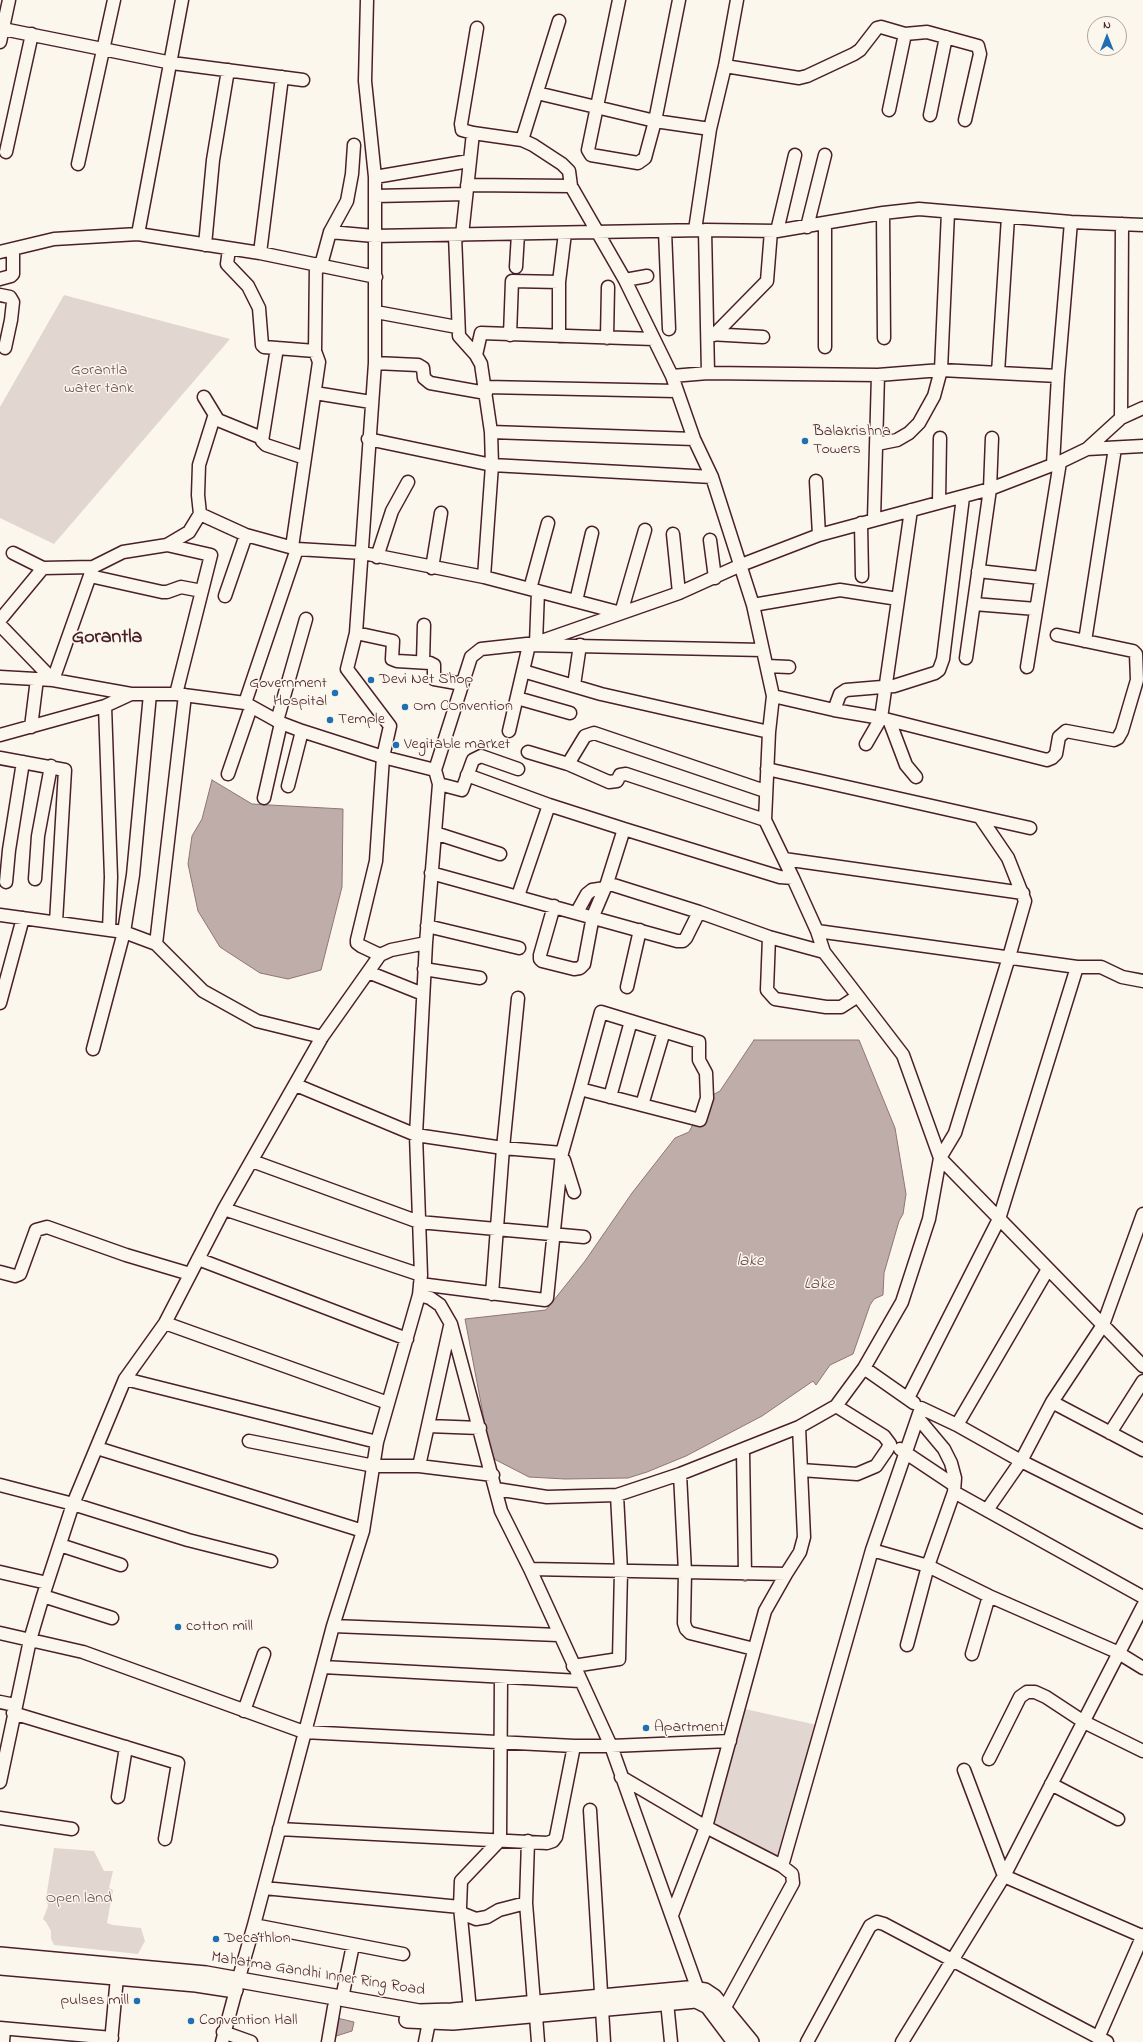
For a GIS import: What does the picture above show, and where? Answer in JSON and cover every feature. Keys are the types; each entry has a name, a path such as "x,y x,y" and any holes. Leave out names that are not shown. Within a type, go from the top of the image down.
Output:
{"main road":[{"name":"Mahatma Gandhi Inner Ring Road","path":"0,1955 206,1974 237,1985"},
{"name":"Mahatma Gandhi Inner Ring Road","path":"0,1967 196,1984 237,1985 338,2003 429,2022 453,2022 687,1989 698,1990 705,1991 714,1997 751,2042"},
{"name":"Mahatma Gandhi Inner Ring Road","path":"601,2002 667,2002 696,2000 702,2002 716,2017 735,2042"},
{"name":"Mahatma Gandhi Inner Ring Road","path":"338,2003 419,2012 535,2010"}],"street":[{"path":"0,42 9,0"},
{"path":"78,164 102,49 114,0"},
{"path":"138,234 172,63 182,0"},
{"path":"367,0 365,80 375,177 375,363 368,439 356,633 347,669 390,726 383,757 376,861 357,940 357,943 361,946 380,955"},
{"path":"619,0 598,108 588,150 592,156 638,163 643,161 645,158 655,121 679,0"},
{"path":"708,373 711,334 700,230 710,129 725,66 737,0"},
{"path":"522,140 559,21"},
{"path":"725,66 798,78 807,76 854,54 860,50 877,28 881,27 906,34 927,32 978,46 980,54 965,120"},
{"path":"3,28 172,63 303,80"},
{"path":"477,28 461,124 462,130 472,134 522,140 533,145 562,164 569,171 571,186 625,280 672,376 676,392 694,439 712,477 753,605 773,696 765,791 765,820 817,931 824,952 903,1055 940,1158 1143,1366"},
{"path":"6,152 32,34"},
{"path":"889,110 906,34"},
{"path":"930,115 946,37"},
{"path":"205,245 213,160 228,70"},
{"path":"260,253 282,77"},
{"path":"537,93 655,121 710,129"},
{"path":"472,134 467,190 458,235 457,327 459,336 476,355 481,364 491,432 492,465 484,577"},
{"path":"228,774 294,548 319,362 315,351 318,264 330,232 347,201 354,145"},
{"path":"711,334 767,281 774,231 795,155"},
{"path":"807,227 825,155"},
{"path":"375,177 470,161"},
{"path":"375,196 467,190 571,186"},
{"path":"330,232 374,236 700,230 774,231 807,227 884,213 919,209 1071,222 1143,225"},
{"path":"877,444 897,440 908,433 919,423 934,396 941,370 948,212"},
{"path":"884,213 884,338"},
{"path":"998,373 1008,217"},
{"path":"1027,667 1041,578 1056,463 1058,376 1071,222"},
{"path":"825,224 825,347"},
{"path":"1121,418 1122,224"},
{"path":"665,231 669,329"},
{"path":"559,336 559,282 565,233"},
{"path":"0,252 54,239 138,234 260,253 376,277"},
{"path":"516,267 518,234"},
{"path":"229,248 226,264 248,286 259,308 262,345 277,348 315,351"},
{"path":"0,279 13,274 13,249"},
{"path":"625,280 647,276"},
{"path":"510,335 512,281 559,282"},
{"path":"607,338 608,287"},
{"path":"0,295 10,297 13,302 5,348"},
{"path":"376,312 457,327"},
{"path":"476,355 481,333 654,339"},
{"path":"711,334 763,337"},
{"path":"277,348 262,441 266,445 305,458"},
{"path":"375,363 418,365 424,368 424,378 430,383 486,390 676,392"},
{"path":"672,376 708,373 878,375 941,370 1058,376"},
{"path":"874,519 878,375"},
{"path":"315,393 372,402"},
{"path":"204,397 214,417 222,422 262,438"},
{"path":"533,644 679,593 715,578 741,564 818,535 990,489 1087,449 1121,418 1143,408"},
{"path":"53,680 91,572 123,552 167,545 189,532 200,514 198,495 199,465 214,417"},
{"path":"491,432 694,439"},
{"path":"939,502 940,438"},
{"path":"966,658 990,489 992,438"},
{"path":"368,439 492,465 712,477"},
{"path":"1087,449 1143,446"},
{"path":"1085,640 1115,448"},
{"path":"816,481 818,535"},
{"path":"377,556 392,511 408,482"},
{"path":"834,710 842,692 894,686 935,673 942,664 963,497"},
{"path":"911,510 885,687 885,719 906,765 916,777"},
{"path":"432,568 441,513"},
{"path":"200,514 246,535 294,548 362,553 432,568 484,577 621,613"},
{"path":"509,731 523,671 533,644 534,590 548,523"},
{"path":"861,523 862,576"},
{"path":"621,613 645,530"},
{"path":"576,601 592,533"},
{"path":"673,534 679,593"},
{"path":"225,596 246,535"},
{"path":"710,540 715,578"},
{"path":"156,944 180,695 211,555 167,545"},
{"path":"13,552 43,568 91,572 162,592 167,592 181,587 202,591"},
{"path":"0,620 43,568"},
{"path":"978,571 1041,578"},
{"path":"753,605 840,590 898,599"},
{"path":"974,604 1036,610"},
{"path":"264,798 279,722 306,619"},
{"path":"0,625 53,680"},
{"path":"423,662 424,626"},
{"path":"356,633 393,640 392,659 396,661 423,662 434,665 434,679 462,684"},
{"path":"773,696 834,710 885,719 1047,760 1056,754 1059,737 1066,730 1114,740 1118,738 1122,731 1140,681 1137,657 1133,651 1057,634"},
{"path":"251,2042 223,2037 264,1888 304,1732 323,1667 332,1626 362,1531 377,1442 407,1339 420,1285 416,1135 424,969 438,784 435,770 471,657 475,652 482,649 533,644 763,650"},
{"path":"574,685 580,645"},
{"path":"767,666 789,667"},
{"path":"523,671 601,694 769,732"},
{"path":"0,677 53,680 131,694 180,695 248,705 279,722 302,731 383,757 435,770"},
{"path":"31,727 37,679"},
{"path":"0,735 105,706 131,694"},
{"path":"93,1049 124,932 135,865 150,694"},
{"path":"517,698 570,713"},
{"path":"105,706 111,876 109,930"},
{"path":"866,744 885,719"},
{"path":"288,786 302,731"},
{"path":"568,764 585,736 594,733 765,791"},
{"path":"528,752 568,764 614,783 620,775 626,774 765,820"},
{"path":"438,784 462,790 473,760 480,756 518,769"},
{"path":"0,758 51,766 64,769 66,773 56,922"},
{"path":"6,882 9,850 23,762"},
{"path":"35,879 38,836 51,766"},
{"path":"767,769 1030,828"},
{"path":"467,775 549,805 624,829 780,877 793,878"},
{"path":"518,896 549,805"},
{"path":"496,1489 547,1497 617,1495 680,1474 799,1427 836,1406 864,1368 902,1302 929,1219 940,1158 954,1133 1025,901 1023,893 1005,853 980,817"},
{"path":"554,906 540,955 542,961 574,969 580,968 584,964 593,916 606,885 624,829"},
{"path":"435,833 500,854"},
{"path":"784,860 1023,893"},
{"path":"432,872 683,941 699,912"},
{"path":"577,912 586,894 606,885 699,912 769,937 824,952"},
{"path":"0,915 124,932 156,944 203,991 257,1020 322,1037"},
{"path":"0,1003 23,918"},
{"path":"427,926 519,948"},
{"path":"627,987 640,930"},
{"path":"817,931 1077,967 1101,967 1122,977 1143,981"},
{"path":"769,937 767,990 775,999 826,1007 842,1007 858,996"},
{"path":"0,1782 2,1760 30,1640 47,1583 73,1504 98,1448 125,1379 165,1323 224,1209 322,1037 380,955 391,950 426,943"},
{"path":"908,1398 999,1219 1077,967"},
{"path":"424,969 480,978"},
{"path":"368,972 423,994"},
{"path":"492,1294 518,998"},
{"path":"224,1209 420,1285 545,1300 547,1298 562,1153 601,1012 699,1042 699,1060 706,1073 707,1098 700,1120 580,1089"},
{"path":"610,1097 631,1021"},
{"path":"642,1105 664,1031"},
{"path":"296,1085 416,1135 504,1148 562,1153"},
{"path":"562,1153 574,1192"},
{"path":"252,1161 419,1222 584,1238"},
{"path":"987,1510 1021,1461 1052,1402 1103,1325 1143,1214"},
{"path":"0,1272 15,1276 20,1274 36,1230 47,1228 126,1255 190,1274"},
{"path":"198,1259 407,1339"},
{"path":"957,1425 1048,1269"},
{"path":"420,1285 430,1298 440,1305 451,1324 493,1476 501,1511 530,1569 558,1635 611,1746 621,1778 698,1990"},
{"path":"165,1323 388,1403"},
{"path":"419,1466 451,1324"},
{"path":"864,1368 908,1398 944,1449 951,1463 954,1488 928,1566 907,1645"},
{"path":"125,1379 377,1442"},
{"path":"1110,1433 1143,1381"},
{"path":"1052,1402 1143,1450"},
{"path":"836,1406 884,1436 890,1444 906,1452 954,1488 987,1510 1143,1597"},
{"path":"920,1413 957,1425 1021,1461 1143,1522"},
{"path":"782,1866 872,1550 920,1413"},
{"path":"428,1426 480,1428"},
{"path":"672,1915 706,1827 765,1611 800,1552 804,1538 799,1427"},
{"path":"250,1441 374,1466 419,1466 493,1476"},
{"path":"801,1470 850,1474 862,1472 876,1466 890,1444"},
{"path":"98,1448 362,1531"},
{"path":"743,1450 745,1574"},
{"path":"680,1474 685,1572 684,1623 686,1630 690,1634 754,1649"},
{"path":"0,1485 73,1504 188,1540 271,1561"},
{"path":"573,1666 612,1662 619,1659 622,1571 617,1495"},
{"path":"60,1545 121,1565"},
{"path":"872,1550 928,1566 989,1596 1117,1652 1143,1668"},
{"path":"530,1569 786,1574"},
{"path":"0,1572 47,1583"},
{"path":"43,1596 112,1618"},
{"path":"972,1654 989,1596"},
{"path":"902,2042 1004,1876 1084,1722 1117,1652 1143,1606"},
{"path":"332,1626 558,1635"},
{"path":"0,1633 83,1652 137,1670 304,1732 574,1746 730,1741"},
{"path":"244,1711 264,1654"},
{"path":"323,1667 580,1681"},
{"path":"470,2010 460,1910 461,1881 500,1840 502,1742 501,1677"},
{"path":"988,1759 1020,1697 1027,1692 1035,1692 1046,1697 1084,1722 1143,1751"},
{"path":"0,1702 14,1709 178,1763 165,1839"},
{"path":"279,1829 547,1843 553,1841 556,1837 574,1746"},
{"path":"118,1797 126,1747"},
{"path":"808,2042 870,1926 877,1922 884,1924 1102,2040 1143,1936 1004,1876 964,1770"},
{"path":"621,1778 706,1827 782,1866 792,1874 793,1883 724,2009"},
{"path":"1051,1784 1118,1819"},
{"path":"590,1810 604,2042"},
{"path":"0,1818 72,1829"},
{"path":"528,1841 526,1903 538,2042"},
{"path":"264,1888 460,1910 476,1919 487,1917 500,1910 526,1903"},
{"path":"254,1925 403,1954"},
{"path":"328,2042 353,1945"},
{"path":"3,2042 2,2029 112,2040 117,1977"},
{"path":"667,2002 671,2042"},
{"path":"425,2042 429,2022"}],"green space":[{"name":"Gorantla water tank","path":"64,295 230,339 54,544 0,518 0,407"},
{"path":"745,1709 817,1725 776,1859 715,1823"},
{"name":"Open land","path":"54,1848 94,1851 104,1871 113,1871 109,1888 113,1890 107,1923 141,1928 145,1941 138,1954 54,1945 51,1939 51,1931 43,1919 48,1906 46,1898"}],"water":[{"path":"212,780 252,804 343,809 342,887 321,970 288,979 260,973 220,947 198,911 188,864 192,836 202,819"},
{"name":"lake","path":"754,1040 859,1040 895,1128 906,1194 903,1214 899,1221 884,1273 883,1295 874,1299 870,1305 853,1354 830,1365 816,1385 813,1381 762,1416 686,1456 628,1478 565,1479 529,1477 496,1460 491,1456 465,1319 546,1310 585,1261 632,1193 675,1138 689,1132 707,1098 720,1091"},
{"path":"337,2018 354,2022 352,2031 330,2038"}],"place":[{"name":"Balakrishna Towers","path":"805,441"},
{"name":"Devi Net Shop","path":"371,680"},
{"name":"Government Hospital","path":"335,693"},
{"name":"Om COnvention","path":"405,707"},
{"name":"Temple","path":"330,720"},
{"name":"Vegitable market","path":"396,745"},
{"name":"cotton mill","path":"178,1627"},
{"name":"Apartment","path":"646,1728"},
{"name":"Decathlon","path":"216,1939"},
{"name":"pulses mill","path":"137,2001"},
{"name":"Convention Hall","path":"191,2021"}],"district":[{"name":"Gorantla","path":"107,639"}],"water label":[{"name":"Lake","path":"819,1285"}]}
